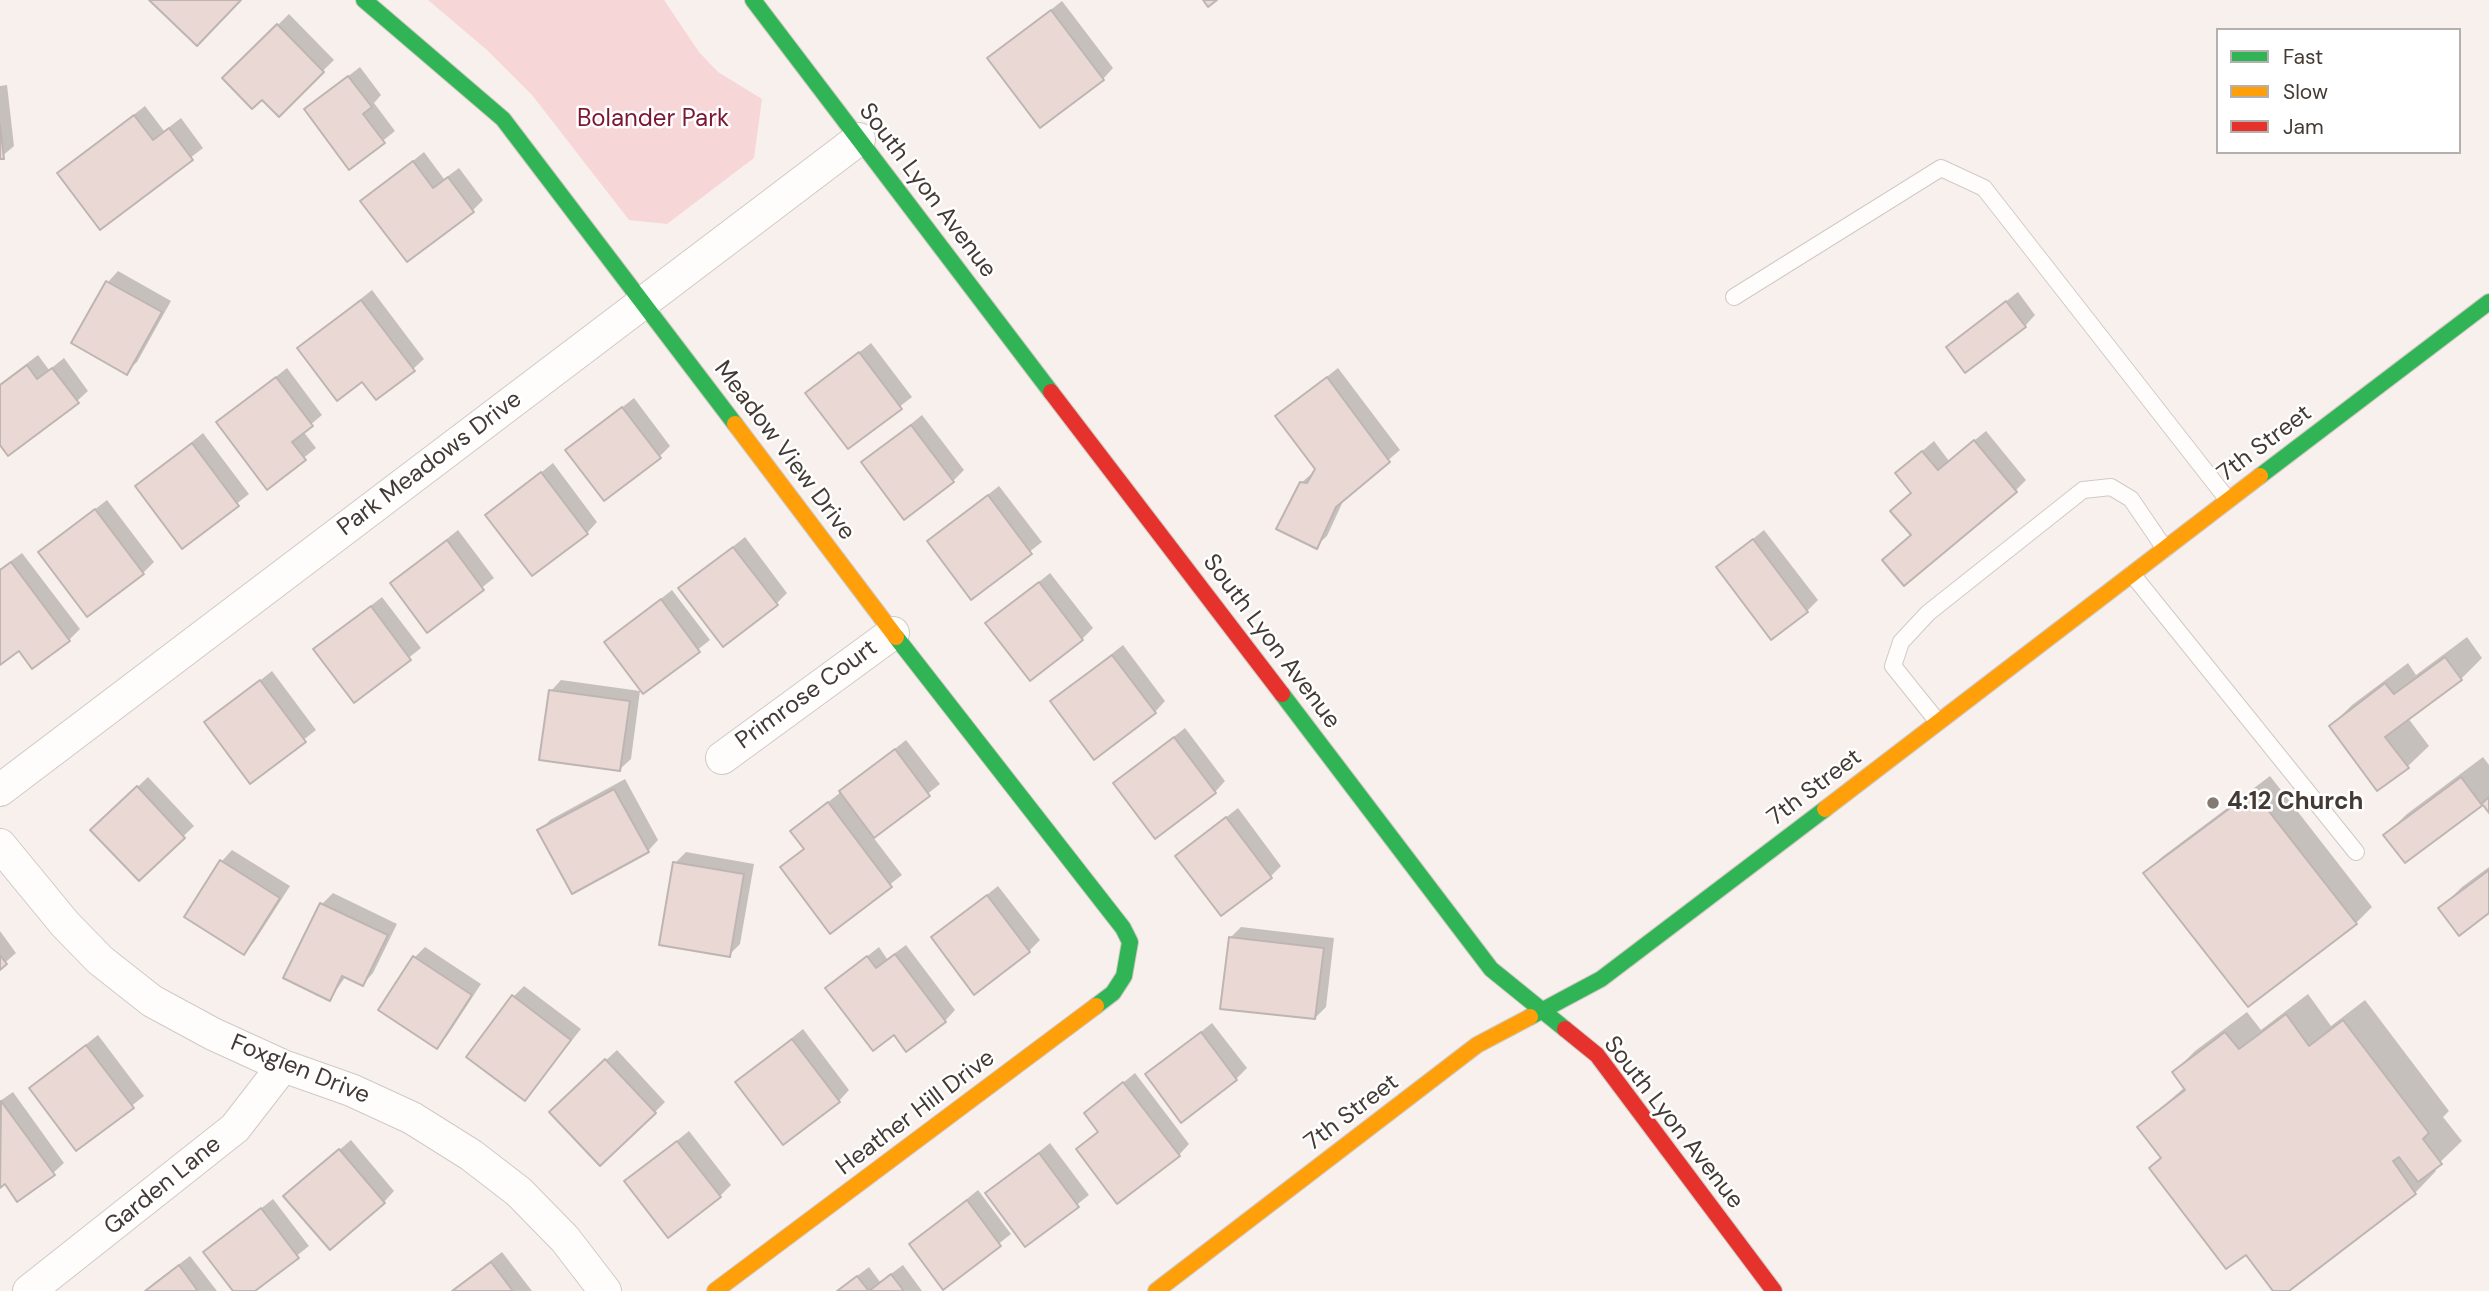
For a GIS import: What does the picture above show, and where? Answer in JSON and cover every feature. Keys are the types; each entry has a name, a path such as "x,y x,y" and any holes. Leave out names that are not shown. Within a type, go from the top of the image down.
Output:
{"street":[{"name":"Meadow View Drive","path":"364,0 503,119 893,633 1123,928 1130,942 1129,960"},
{"name":"South Lyon Avenue","path":"753,0 1491,969 1597,1055 1774,1291"},
{"name":"Park Meadows Drive","path":"0,790 859,139"},
{"name":"7th Street","path":"1156,1291 1477,1045 1601,979 2489,302"},
{"name":"Primrose Court","path":"722,758 893,633"},
{"name":"Foxglen Drive","path":"0,845 65,924 100,960 152,1001 213,1034 283,1066 351,1090 412,1118 471,1155 528,1202 565,1239 605,1291"},
{"name":"Heather Hill Drive","path":"715,1291 1113,993 1124,976 1129,960"},
{"name":"Garden Lane","path":"29,1291 234,1128 283,1066"}],"lane":[{"path":"1734,297 1941,168 1984,188 2228,500"},
{"path":"1938,722 1893,666 1901,642 1928,613 2083,490 2111,487 2131,499 2165,549"},
{"path":"2132,574 2356,852"}],"green space":[{"name":"Bolander Park","path":"428,0 664,0 699,52 718,72 762,99 754,158 667,224 629,220 532,95 487,50"}],"building":[{"path":"149,0 241,0 197,46"},
{"path":"1203,0 1217,0 1208,7"},
{"path":"1051,10 1104,80 1040,128 987,58"},
{"path":"277,24 324,72 279,117 262,100 252,109 222,78"},
{"path":"348,76 372,107 363,114 385,143 349,170 304,109"},
{"path":"134,115 153,140 169,128 193,160 100,230 57,173"},
{"path":"0,124 4,159 0,159"},
{"path":"413,161 433,188 448,177 474,212 407,262 360,201"},
{"path":"106,281 162,312 127,375 71,343"},
{"path":"361,300 415,371 376,400 362,382 337,401 297,348"},
{"path":"2006,301 2026,327 1965,373 1946,347"},
{"path":"859,352 902,409 848,449 805,393"},
{"path":"27,365 37,379 52,368 79,403 8,456 0,445 0,385"},
{"path":"276,377 313,426 292,442 306,460 267,490 216,422"},
{"path":"1327,377 1390,462 1336,507 1317,549 1276,529 1300,482 1307,483 1315,469 1275,416"},
{"path":"622,407 661,458 604,501 565,450"},
{"path":"911,425 954,482 904,520 861,462"},
{"path":"1974,440 2017,492 1904,586 1882,560 1911,535 1890,511 1911,493 1895,473 1922,451 1938,470"},
{"path":"192,443 239,506 182,549 135,486"},
{"path":"541,472 588,534 532,576 485,515"},
{"path":"988,495 1032,554 971,600 927,541"},
{"path":"95,509 144,574 87,617 38,552"},
{"path":"1753,539 1808,612 1771,640 1716,567"},
{"path":"447,540 484,590 427,633 390,583"},
{"path":"733,547 778,605 723,647 678,588"},
{"path":"11,562 70,641 32,669 19,651 0,665 0,570"},
{"path":"1039,582 1083,640 1030,681 985,623"},
{"path":"661,599 700,652 643,694 604,642"},
{"path":"371,606 411,660 354,703 313,649"},
{"path":"1112,655 1156,713 1094,760 1050,701"},
{"path":"2445,657 2462,680 2385,737 2409,768 2377,791 2329,726 2385,683 2394,694"},
{"path":"260,680 306,742 250,784 204,722"},
{"path":"549,690 630,701 620,771 539,760"},
{"path":"1174,737 1216,793 1155,839 1113,783"},
{"path":"895,749 930,796 874,838 839,791"},
{"path":"2461,777 2481,804 2489,797 2489,813 2483,805 2405,863 2383,835"},
{"path":"137,786 185,838 139,881 90,830"},
{"path":"614,789 649,852 572,894 537,830"},
{"path":"2253,791 2357,924 2248,1007 2143,873"},
{"path":"828,802 892,887 830,934 780,867 804,849 790,831"},
{"path":"1226,817 1272,878 1221,916 1175,856"},
{"path":"220,860 280,898 244,955 184,917"},
{"path":"673,862 744,874 730,957 659,945"},
{"path":"2489,870 2489,913 2459,936 2438,908"},
{"path":"987,895 1030,952 974,995 931,937"},
{"path":"320,903 388,935 363,986 342,976 330,1001 283,978"},
{"path":"1229,937 1324,948 1315,1019 1220,1009"},
{"path":"895,954 946,1022 906,1052 894,1035 873,1051 825,988 867,956 876,968"},
{"path":"0,955 7,964 0,970"},
{"path":"413,956 472,995 437,1049 378,1010"},
{"path":"512,995 571,1040 525,1101 466,1057"},
{"path":"2286,1014 2309,1046 2343,1020 2429,1133 2423,1139 2442,1164 2418,1182 2399,1157 2393,1161 2416,1194 2289,1291 2273,1291 2246,1255 2226,1269 2149,1168 2161,1158 2137,1127 2185,1090 2172,1072 2225,1032 2239,1049"},
{"path":"1201,1032 1237,1080 1181,1123 1145,1074"},
{"path":"792,1039 840,1102 783,1145 735,1082"},
{"path":"86,1045 134,1108 76,1151 29,1088"},
{"path":"605,1059 656,1113 600,1166 549,1112"},
{"path":"1123,1082 1180,1156 1117,1204 1076,1149 1098,1132 1084,1113"},
{"path":"1,1101 55,1175 17,1202 5,1184 0,1188"},
{"path":"677,1141 721,1197 668,1238 624,1181"},
{"path":"339,1149 385,1203 330,1250 283,1196"},
{"path":"1039,1153 1079,1207 1025,1247 985,1193"},
{"path":"967,1200 1001,1246 943,1290 909,1244"},
{"path":"261,1208 299,1258 255,1291 233,1291 203,1252"},
{"path":"491,1262 513,1291 452,1291"},
{"path":"179,1265 198,1291 145,1291"},
{"path":"891,1274 904,1291 869,1291"},
{"path":"857,1276 869,1291 837,1291"}],"traffic: fast":[{"path":"364,0 503,119 735,424"},
{"path":"753,0 1051,392"},
{"path":"2260,476 2489,302"},
{"path":"896,637 1123,928 1130,942 1124,976 1113,993 1096,1006"},
{"path":"1282,694 1491,969 1565,1029"},
{"path":"1530,1017 1601,979 1825,809"}],"traffic: slow":[{"path":"735,424 896,637"},
{"path":"1825,809 2260,476"},
{"path":"715,1291 1096,1006"},
{"path":"1156,1291 1477,1045 1530,1017"}],"traffic: jam":[{"path":"1051,392 1282,694"},
{"path":"1565,1029 1597,1055 1774,1291"}],"place":[{"name":"4:12 Church","path":"2213,803"}]}
